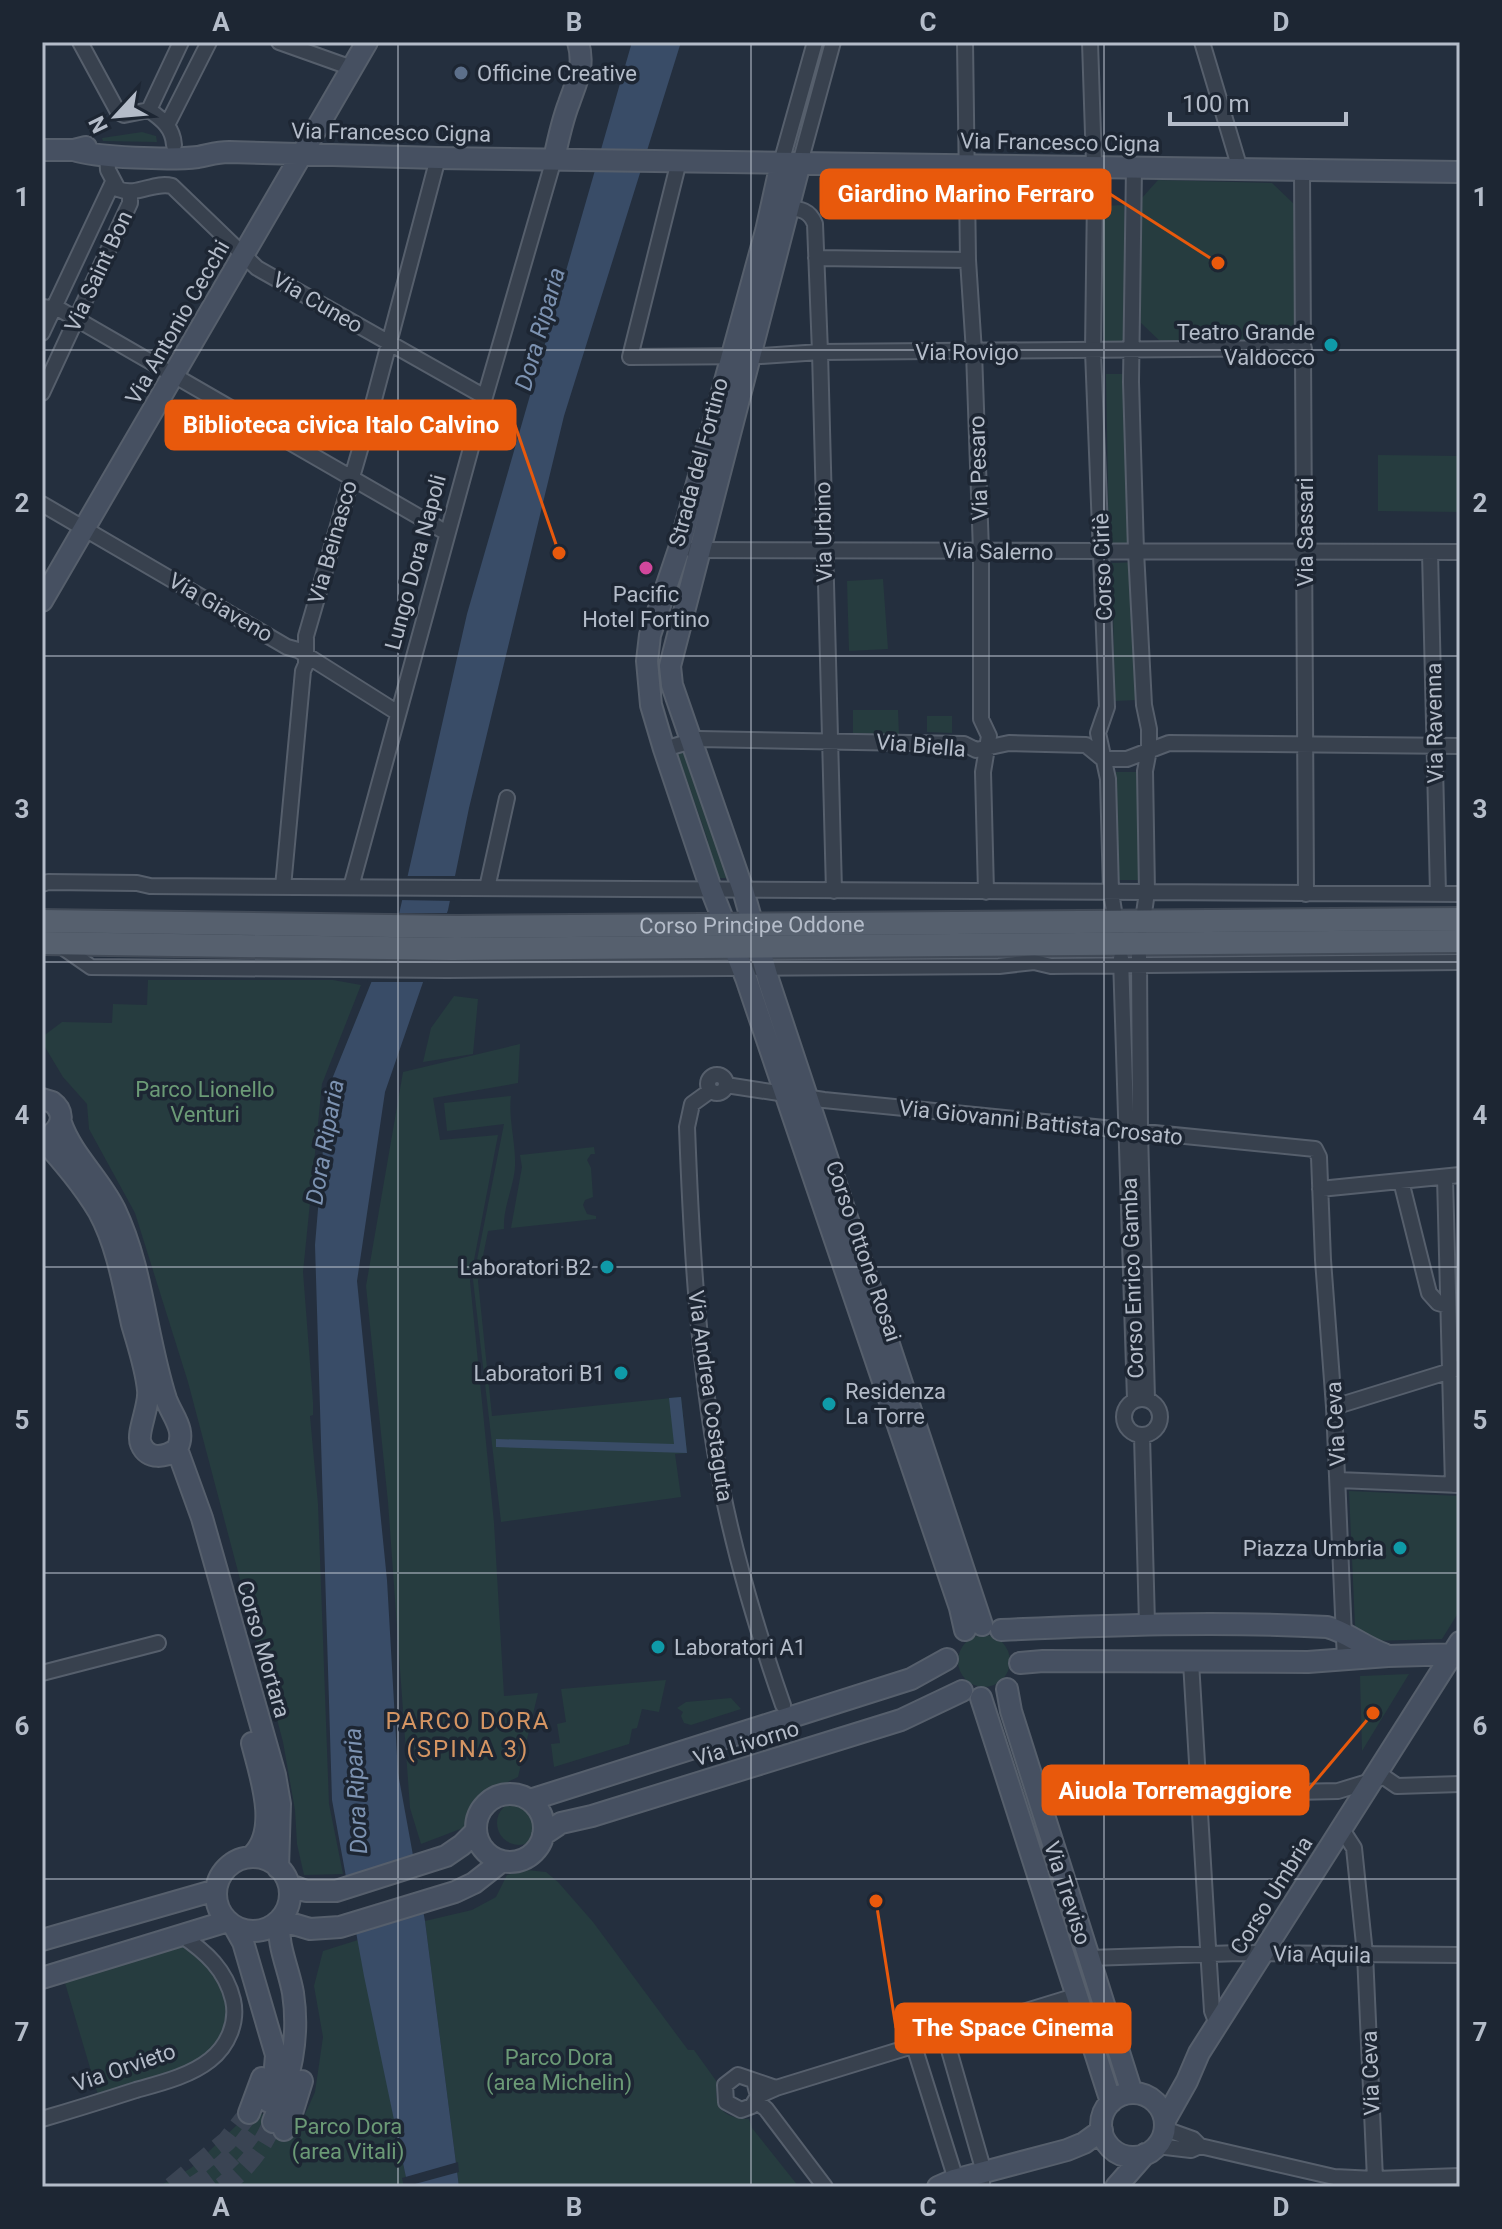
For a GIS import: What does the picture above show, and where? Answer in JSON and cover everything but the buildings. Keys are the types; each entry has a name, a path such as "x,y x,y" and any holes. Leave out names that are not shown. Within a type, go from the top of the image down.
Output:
{"main road":[{"name":"Corso Principe Oddone","path":"42,921 457,927 1460,919"},
{"name":"Corso Principe Oddone","path":"47,944 359,959 450,960 1130,954 1460,941"}],"street":[{"path":"80,42 120,114 149,110"},
{"path":"149,110 181,42"},
{"path":"149,110 170,135 209,42"},
{"path":"279,42 352,68"},
{"name":"Via Antonio Cecchi","path":"85,527 122,464 124,442 196,336 216,324 239,289 244,272 243,255 367,42"},
{"path":"561,159 569,103 567,42"},
{"name":"Strada del Fortino","path":"791,163 815,42"},
{"name":"Strada del Fortino","path":"743,890 672,685 670,666 690,550 740,356 783,235 779,206 833,42"},
{"name":"Via Pesaro","path":"965,42 968,260 981,551 981,719 989,736 983,772 986,892"},
{"name":"Corso Ciriè","path":"1090,42 1095,166 1093,351 1107,707 1098,733 1108,779 1111,892 1116,921 1130,954"},
{"path":"1202,42 1240,169"},
{"path":"569,103 579,82 582,48"},
{"name":"Via Francesco Cigna","path":"144,151 170,135 213,152 1460,172"},
{"name":"Via Francesco Cigna","path":"42,150 74,150 91,146 188,157 201,157 213,152"},
{"name":"Via Francesco Cigna","path":"74,150 83,154 107,155"},
{"path":"130,193 118,189 113,182 106,164 107,155 112,150 144,151"},
{"name":"Via Beinasco","path":"283,887 306,636 438,158"},
{"name":"Lungo Dora Napoli","path":"351,887 485,397 561,159"},
{"name":"Via Rovigo","path":"669,161 630,357 820,352 1304,348"},
{"name":"Corso Ciriè","path":"1130,954 1143,921 1147,892 1145,771 1149,750 1136,551 1131,350 1134,167"},
{"name":"Via Sassari","path":"1302,170 1306,894"},
{"name":"Via Saint Bon","path":"42,393 60,312 113,182"},
{"name":"Via Cuneo","path":"130,193 169,184 257,268 485,397"},
{"name":"Via Saint Bon","path":"42,333 60,312 130,203 130,193"},
{"name":"Via Urbino","path":"779,206 801,209 811,215 815,224 834,891"},
{"path":"816,258 968,260"},
{"path":"60,312 174,369 447,533"},
{"name":"Via Giaveno","path":"42,504 398,713"},
{"path":"42,601 85,527"},
{"name":"Strada del Fortino","path":"690,550 650,635 647,661 651,705 711,889"},
{"name":"Via Salerno","path":"690,550 1460,552"},
{"name":"Via Ravenna","path":"1430,552 1438,894"},
{"name":"Via Biella","path":"664,749 692,741 829,740 964,744 976,750 1009,743 1086,745 1103,759"},
{"path":"1103,759 1127,759 1169,743 1460,746"},
{"path":"487,888 507,798"},
{"path":"42,884 351,887"},
{"name":"Corso Principe Oddone","path":"351,887 1460,894"},
{"name":"Corso Ottone Rosai","path":"711,889 786,1094 955,1593 983,1628"},
{"name":"Corso Ottone Rosai","path":"743,890 761,957 983,1628"},
{"name":"Corso Principe Oddone","path":"1130,954 1460,962"},
{"name":"Corso Enrico Gamba","path":"1130,954 1141,1399"},
{"name":"Via Giovanni Battista Crosato","path":"726,1085 807,1097 1315,1149 1319,1157 1320,1189"},
{"name":"Via Andrea Costaguta","path":"726,1085 719,1093 710,1091 692,1104 687,1127 696,1294 714,1449 726,1506 744,1578 783,1705"},
{"path":"44,1097 59,1109 65,1136 102,1187 119,1219 172,1416 182,1434 168,1453 150,1454 139,1436 146,1419 148,1390 111,1240 90,1198 42,1137 55,1131 61,1123"},
{"path":"1320,1189 1452,1176 1448,1306 1456,1369 1456,1485 1338,1480"},
{"path":"1401,1181 1429,1293 1438,1303 1448,1306"},
{"name":"Via Ceva","path":"1320,1189 1338,1480 1345,1660"},
{"path":"1334,1407 1456,1369"},
{"path":"1141,1399 1158,1408 1160,1418 1152,1432 1142,1435 1132,1432 1124,1420 1124,1411 1141,1399"},
{"path":"146,1419 159,1413 172,1416"},
{"path":"1142,1435 1147,1624"},
{"name":"Corso Mortara","path":"168,1453 192,1521 257,1765 266,1809 265,1834 259,1849 252,1856"},
{"name":"Corso Mortara","path":"168,1453 202,1518 275,1775 280,1804 284,1876"},
{"path":"983,1628 1016,1645 1020,1663 1015,1680 995,1696 972,1694 951,1678 947,1659 952,1643 983,1628 1147,1624 1309,1626 1331,1628 1368,1649 1388,1656"},
{"path":"42,1673 158,1643"},
{"path":"1020,1663 1345,1660 1457,1650"},
{"name":"Corso Umbria","path":"1117,2185 1158,2138 1199,2053 1457,1650"},
{"name":"Via Livorno","path":"530,1800 911,1679 947,1659"},
{"path":"1191,1662 1212,2011 1217,2024"},
{"name":"Via Treviso","path":"1007,1689 1011,1711 1089,1958 1141,2095"},
{"name":"Via Livorno","path":"543,1835 561,1823 901,1720 972,1694"},
{"name":"Via Treviso","path":"972,1694 1007,1773 1022,1831 1111,2102"},
{"path":"1039,1798 1338,1791 1384,1777 1397,1786 1460,1784"},
{"path":"267,2121 276,2055 243,1942 217,1905 216,1890 226,1870 252,1856 266,1859 306,1891 336,1891 454,1851 476,1831 481,1809 494,1797 512,1793 530,1800 541,1815 543,1835 540,1846 528,1856 511,1862 502,1861 485,1851 476,1831"},
{"name":"Via Ceva","path":"1341,1828 1354,1848 1365,1954 1375,2179"},
{"path":"42,1978 181,1935 231,1924 252,1931 262,1930 280,1920 310,1929 340,1927 467,1887 502,1861"},
{"path":"267,2121 282,2100 295,2050 293,1993 279,1935 280,1920 289,1903 284,1876"},
{"path":"42,1940 216,1890"},
{"path":"267,2121 297,2097 306,2055 307,2018 292,1946 297,1937 310,1929"},
{"name":"Via Orvieto","path":"42,2119 175,2078 210,2061 222,2048 235,2020 230,1989 214,1962 181,1935"},
{"name":"Via Aquila","path":"1089,1958 1262,1953 1460,1955"},
{"path":"776,2088 738,2075 728,2080 724,2091 730,2106 741,2110 776,2088 1075,1996"},
{"path":"945,2036 964,2183"},
{"path":"914,2046 964,2183"},
{"name":"Corso Umbria","path":"1117,2185 1105,2110 1111,2102 1125,2094 1165,2091 1199,2053"},
{"path":"754,2081 754,2102 761,2118 814,2187"},
{"path":"1141,2095 1162,2111 1158,2138"},
{"path":"754,2102 766,2109 825,2187"},
{"path":"1158,2138 1191,2150 1200,2146 1356,2187 1365,2186 1375,2179 1460,2176"},
{"path":"964,2183 1084,2143 1109,2142 1127,2156 1158,2138"}],"green space":[{"path":"142,132 156,136 157,142 103,141 102,138"},
{"path":"1158,180 1272,183 1294,204 1295,323 1273,342 1162,343 1141,323 1141,199"},
{"path":"1124,205 1127,343 1104,344 1101,206"},
{"path":"1106,374 1129,374 1133,543 1109,544"},
{"path":"1378,455 1460,456 1460,512 1378,511"},
{"path":"1136,562 1138,700 1115,701 1112,563"},
{"path":"883,579 888,649 849,651 847,581"},
{"path":"853,710 898,710 899,735 853,733"},
{"path":"927,716 952,716 952,733 927,732"},
{"path":"683,752 712,834 721,837 735,878 712,878 699,838 708,841 678,754"},
{"path":"1116,772 1139,772 1140,880 1118,880"},
{"name":"Parco Lionello Venturi","path":"148,980 333,980 361,985 322,1084 303,1272 318,1504 329,1804 343,1874 304,1875 283,1742 188,1382 135,1213 89,1129 87,1104 63,1077 42,1042 42,1037 62,1022 112,1023 113,1004 147,1005"},
{"path":"454,996 478,999 473,1054 423,1062 431,1028"},
{"path":"520,1044 518,1083 433,1098 440,1140 498,1135 470,1281 494,1523 504,1696 538,1693 518,1777 479,1796 468,1826 421,1844 410,1808 388,1502 366,1286 403,1072"},
{"path":"511,1096 514,1174 504,1229 488,1231 478,1281 492,1416 681,1397 687,1453 675,1454 681,1497 501,1522 473,1280 504,1124 447,1131 444,1103"},
{"path":"594,1147 595,1154 587,1160 591,1168 593,1197 585,1200 583,1205 587,1214 596,1216 596,1219 511,1228 522,1167 520,1155"},
{"name":"Piazza Umbria","path":"1349,1491 1460,1496 1460,1610 1442,1639 1371,1641 1355,1626"},
{"path":"984,1635 1002,1643 1010,1661 1002,1679 984,1687 966,1679 958,1661 966,1643"},
{"path":"1409,1674 1362,1751 1360,1676"},
{"path":"666,1680 659,1712 642,1709 637,1728 632,1729 629,1744 554,1767 551,1744 560,1743 557,1724 566,1722 561,1689"},
{"path":"731,1698 741,1709 691,1725 684,1723 683,1712 677,1708 686,1702"},
{"path":"519,1801 534,1808 541,1823 534,1838 519,1845 504,1838 497,1823 504,1808"},
{"name":"Parco Dora (area Michelin)","path":"527,1870 546,1872 593,1922 688,2050 694,2050 717,2082 717,2099 722,2110 732,2116 749,2119 752,2128 799,2187 459,2187 425,1921 472,1910 496,1897 507,1875"},
{"path":"181,1939 225,1985 232,2021 220,2043 207,2057 176,2074 98,2095 63,1976"},
{"name":"Parco Dora (area Vitali)","path":"358,1940 408,2187 158,2187 191,2168 253,2110 298,2130 315,2092 323,2037 314,1986 323,1951"}],"water":[{"name":"Dora Riparia","path":"632,42 681,42 564,416 469,808 448,910 385,1092 357,1281 387,1580 398,1773 425,1921 459,2187 408,2187 364,1976 332,1800 315,1245 328,1089 399,914 467,614"},
{"path":"681,1397 687,1453 496,1447 496,1439 674,1444 669,1398"}],"pier":[{"path":"403,876 459,876 454,901 398,900"},
{"path":"395,913 451,913 427,982 367,982"},
{"path":"417,1856 427,1911 352,1932 343,1882"},
{"path":"458,2162 459,2172 404,2187 402,2178"}],"tunnel":[{"path":"172,2187 227,2141 249,2113"},
{"path":"222,2187 252,2158 273,2122"},
{"path":"193,2187 228,2160 257,2125"}],"place":[{"name":"Officine Creative","path":"461,73"},
{"name":"Giardino Marino Ferraro","path":"1218,263"},
{"name":"Teatro Grande Valdocco","path":"1331,345"},
{"name":"Biblioteca civica Italo Calvino","path":"559,553"},
{"name":"Pacific Hotel Fortino","path":"646,568"},
{"name":"Laboratori B2","path":"607,1267"},
{"name":"Laboratori B1","path":"621,1373"},
{"name":"Residenza La Torre","path":"829,1404"},
{"name":"Piazza Umbria","path":"1400,1548"},
{"name":"Laboratori A1","path":"658,1647"},
{"name":"Aiuola Torremaggiore","path":"1373,1713"},
{"name":"The Space Cinema","path":"876,1901"}],"district":[{"name":"PARCO DORA (SPINA 3)","path":"468,1735"}]}
